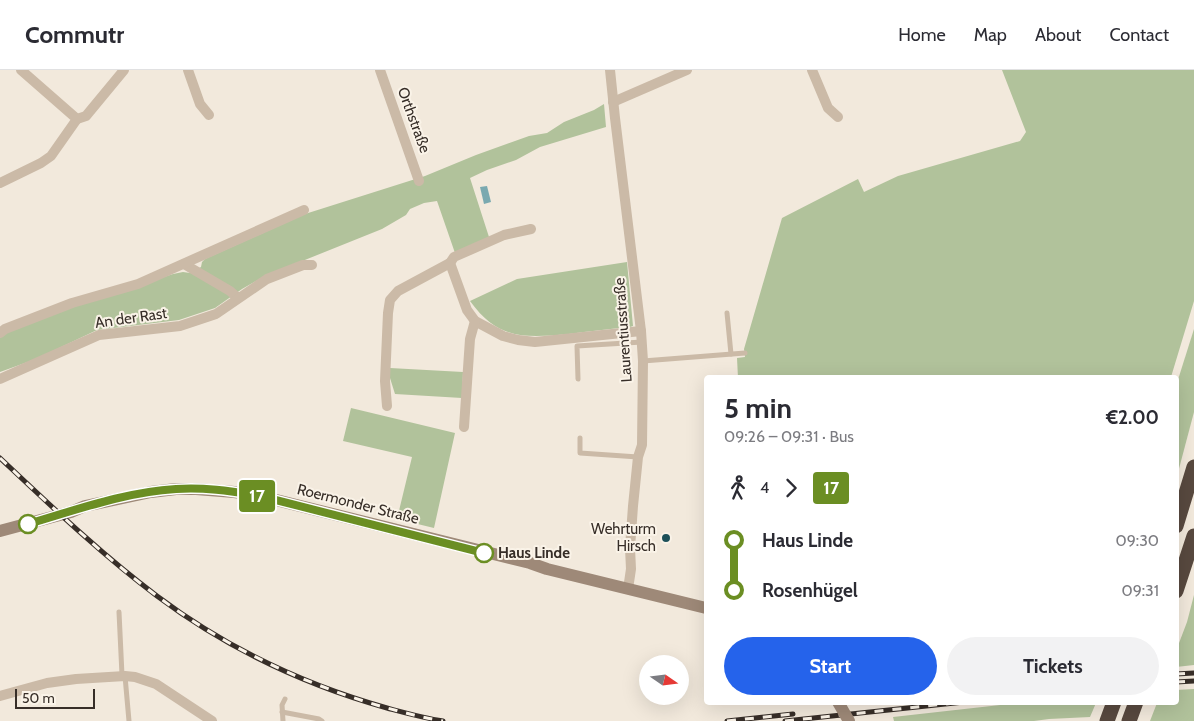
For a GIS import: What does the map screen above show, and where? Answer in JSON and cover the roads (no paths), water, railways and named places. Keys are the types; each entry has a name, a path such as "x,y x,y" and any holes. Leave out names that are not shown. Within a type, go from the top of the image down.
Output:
{"highway":[{"path":"1179,516 1194,467"},
{"path":"1179,582 1194,536"},
{"path":"1107,721 1113,705"},
{"path":"1128,721 1135,705"}],"main road":[{"name":"Roermonder Straße","path":"0,531 71,512 84,506 151,492 176,489 217,490 256,495 704,608"},
{"path":"840,705 849,721"}],"street":[{"path":"21,70 76,119"},
{"path":"0,183 41,163 51,156 76,119 86,116 124,70"},
{"path":"188,70 200,104 209,115"},
{"name":"Orthstraße","path":"380,70 419,181"},
{"name":"Laurentiusstraße","path":"610,70 643,362 642,445 638,457 633,506 628,589"},
{"path":"613,102 687,70"},
{"path":"812,70 828,108 838,117"},
{"name":"An der Rast","path":"0,333 72,303 138,284 304,210"},
{"path":"387,406 385,382 390,300 398,291 450,263 454,257 504,235 531,229"},
{"path":"450,263 467,310 475,321 503,336 535,342 641,331"},
{"path":"184,264 230,290 238,298"},
{"name":"An der Rast","path":"0,379 99,335 180,326 216,314 267,279 303,265 312,265"},
{"path":"464,427 470,339 475,321"},
{"path":"0,696 47,683 76,679 123,676 140,678 156,684 212,721"}],"lane":[{"path":"727,313 731,354"},
{"path":"578,379 577,346 642,342"},
{"path":"643,362 745,353"},
{"path":"580,438 580,453 638,457"},
{"path":"119,612 123,676 129,721"},
{"path":"283,721 282,705 285,700"},
{"path":"282,712 322,721"}],"water":[{"path":"487,186 491,202 484,204 480,187"}],"railway":[{"path":"0,458 116,563 157,596 210,632 267,663 326,688 387,708 443,721"},
{"path":"1179,674 1194,673"},
{"path":"1179,682 1194,681"},
{"path":"785,721 936,705"},
{"path":"727,721 793,714"}],"place":[{"name":"Wehrturm Hirsch","path":"666,538"},
{"name":"Haus Linde","path":"484,553"}]}
